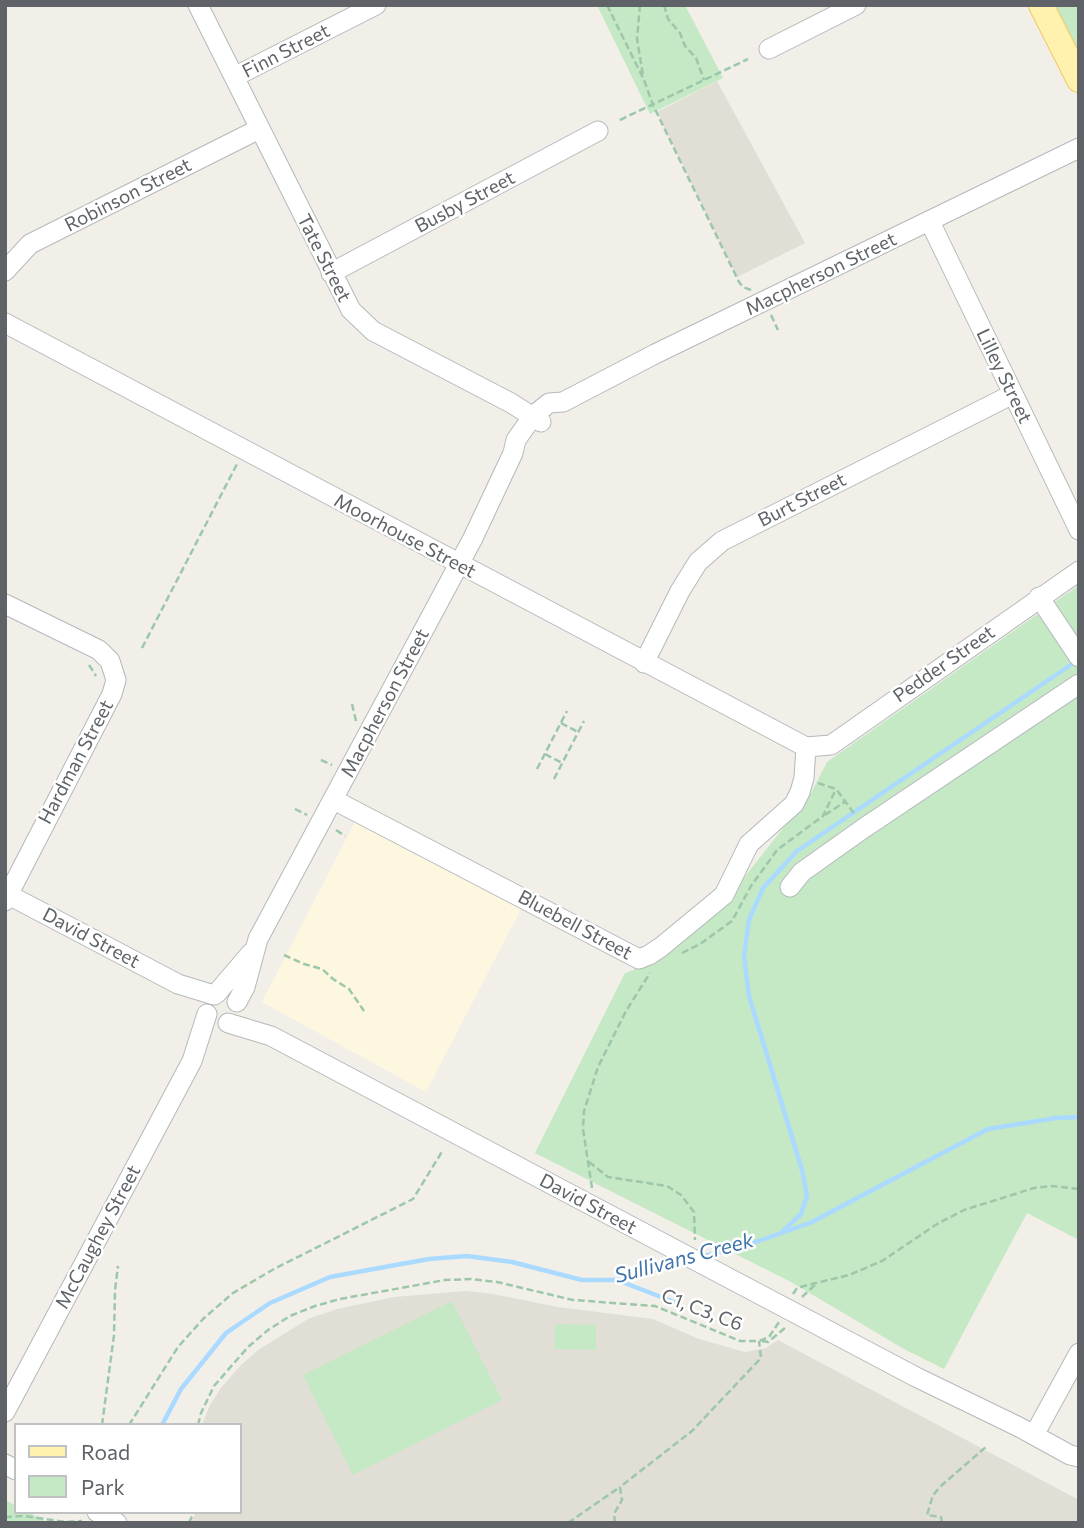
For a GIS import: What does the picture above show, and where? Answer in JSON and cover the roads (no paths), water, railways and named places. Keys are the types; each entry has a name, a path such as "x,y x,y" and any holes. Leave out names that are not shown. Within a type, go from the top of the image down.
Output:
{"main road":[{"path":"1041,5 1079,80"}],"street":[{"name":"Tate Street","path":"198,5 351,310 373,331 538,419"},
{"name":"Finn Street","path":"234,77 376,5"},
{"path":"769,49 856,5"},
{"name":"Robinson Street","path":"5,271 30,244 259,129"},
{"name":"Busby Street","path":"331,273 598,131"},
{"name":"Macpherson Street","path":"211,1004 254,950 458,564 513,453 523,447 538,419 557,413 564,402 655,354 1079,148"},
{"name":"Lilley Street","path":"930,222 1079,530"},
{"name":"Moorhouse Street","path":"5,323 806,747"},
{"name":"Burt Street","path":"644,663 698,562 722,541 1013,394"},
{"name":"Pedder Street","path":"806,747 831,745 1079,571"},
{"path":"1039,597 1078,657"},
{"name":"Hardman Street","path":"5,604 99,650 110,661 117,680 6,896"},
{"path":"790,887 803,872 862,825 1079,684"},
{"name":"Bluebell Street","path":"334,800 639,958 662,954 723,895 749,844 794,804 804,778 806,747"},
{"name":"David Street","path":"6,896 178,984 211,1004"},
{"name":"Macpherson Street","path":"232,1014 245,987 254,950"},
{"path":"227,993 232,1014 214,1023 211,1004 227,993"},
{"name":"McCaughey Street","path":"5,1412 192,1061 211,1004"},
{"name":"David Street","path":"232,1014 252,1016 271,1036 690,1251 735,1281 791,1312 1070,1455 1079,1457"},
{"name":"McCaughey Street","path":"192,1061 232,1014"},
{"path":"1034,1435 1079,1353"},
{"name":"David Street","path":"1056,1447 1068,1463 1079,1471"}],"waterway":[{"path":"783,1231 801,1214 807,1196 802,1170 749,996 744,956 749,920 763,888 797,851 1075,662"},
{"name":"Sullivans Creek","path":"701,1257 750,1244 810,1223 988,1129 1079,1117"},
{"name":"Sullivans Creek","path":"163,1423 181,1389 226,1333 270,1303 330,1277 429,1259 467,1256 512,1262 582,1280 617,1280 683,1262"},
{"path":"617,1280 674,1302"}]}
